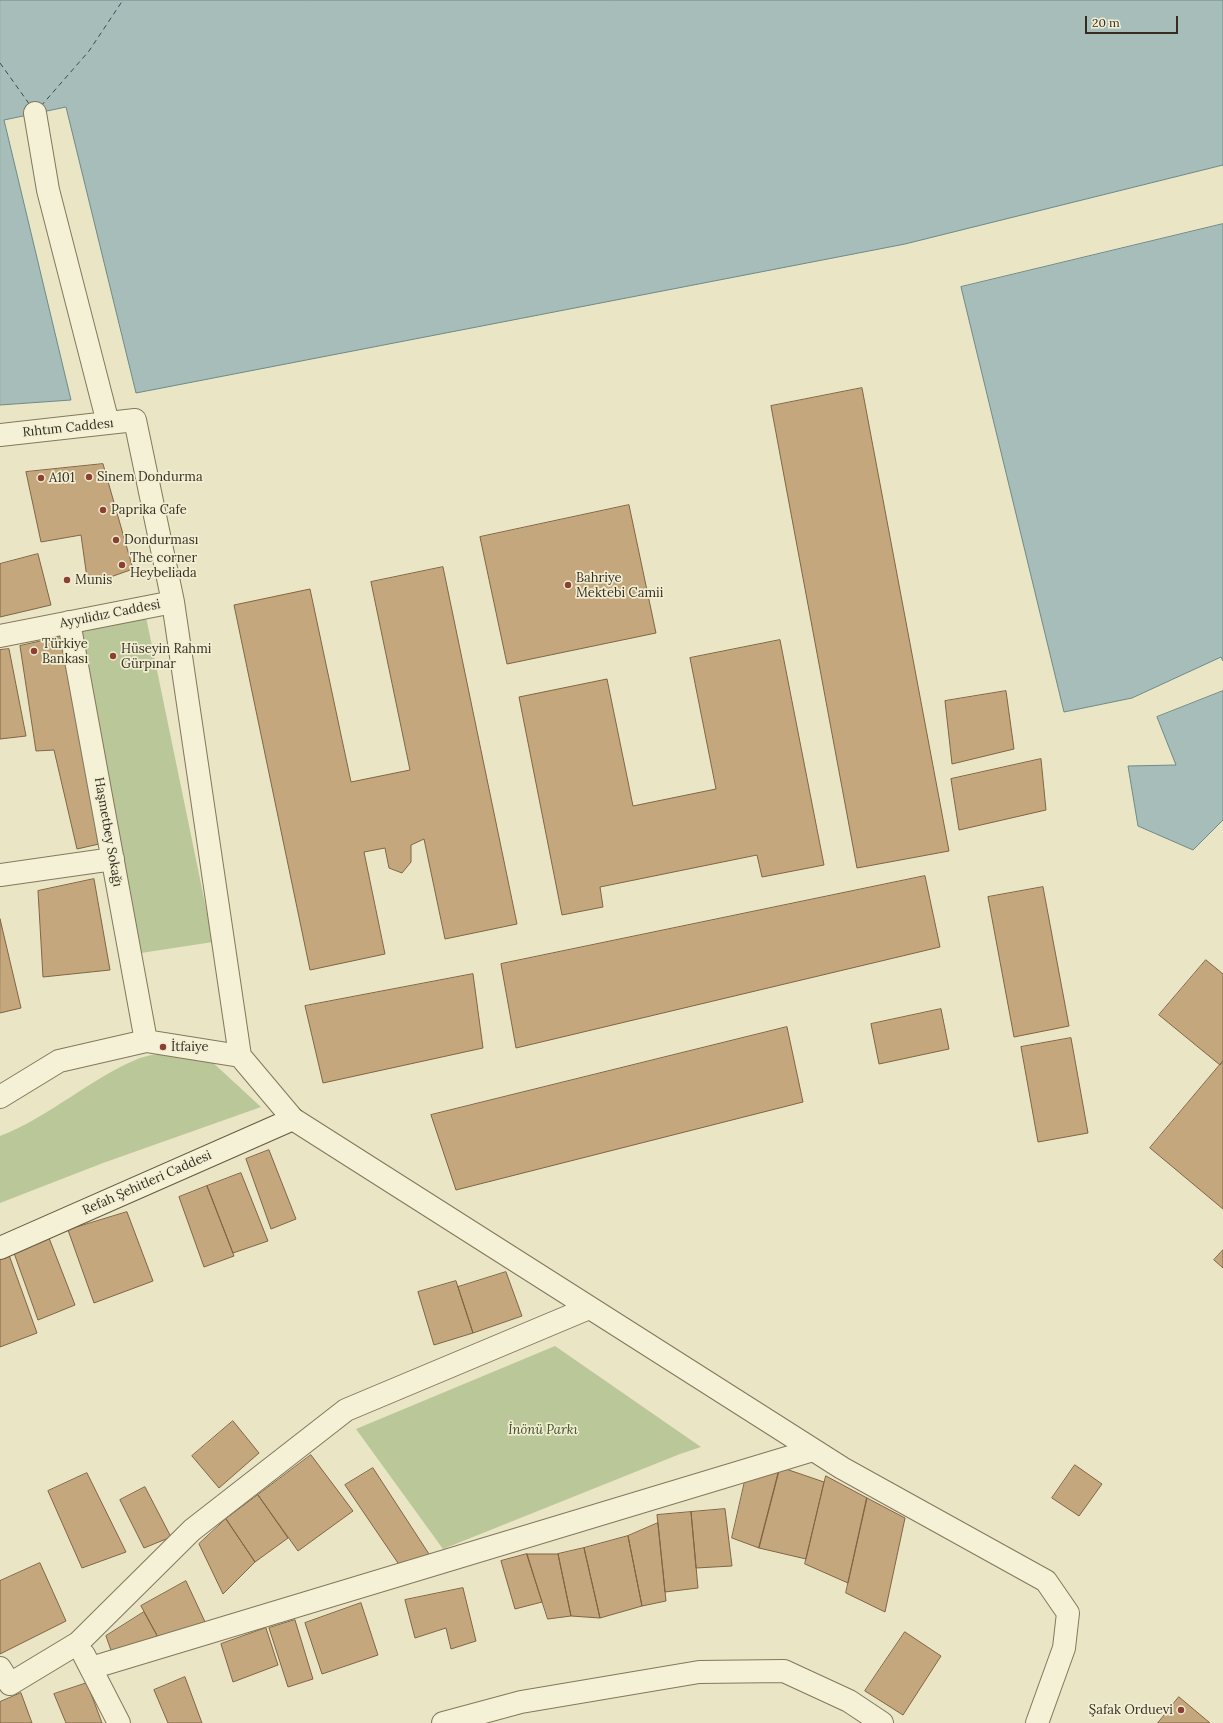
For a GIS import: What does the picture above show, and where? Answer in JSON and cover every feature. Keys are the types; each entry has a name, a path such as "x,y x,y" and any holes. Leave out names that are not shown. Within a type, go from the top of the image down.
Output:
{"street":[{"path":"35,113 48,190 108,423"},
{"name":"Rıhtım Caddesı","path":"0,435 135,420 173,602"},
{"path":"173,602 240,1056 293,1119 842,1468 1046,1581 1068,1613 1064,1648 1036,1723"},
{"name":"Ayyılidız Caddesi","path":"0,636 173,602"},
{"name":"Haşmetbey Sokağı","path":"69,622 146,1042"},
{"path":"0,875 113,859"},
{"path":"0,1097 59,1061 146,1042 240,1056"},
{"name":"Refah Şehitleri Caddesi","path":"0,1248 293,1119"},
{"path":"0,1668 10,1684 78,1643 192,1530 346,1410 590,1308"},
{"path":"91,1668 813,1450"},
{"path":"78,1643 119,1723"},
{"path":"442,1723 521,1702 699,1672 784,1671 850,1701 882,1723"}],"green space":[{"path":"146,617 213,942 141,953 77,632"},
{"path":"179,1051 209,1059 261,1107 103,1163 0,1203 0,1136 36,1119 87,1086 122,1066 140,1058"},
{"name":"İnönü Parkı","path":"555,1346 701,1447 680,1454 443,1549 356,1429"}],"water":[{"path":"0,0 1223,0 1223,165 905,244 136,393 66,107 4,120 71,400 0,405"},
{"path":"1223,224 1223,661 1221,657 1132,698 1064,712 961,287"},
{"path":"1223,691 1223,820 1193,850 1138,826 1128,766 1176,765 1157,717"}],"building":[{"path":"862,388 949,851 857,868 771,406"},
{"path":"103,464 133,569 88,585 81,535 41,542 26,472"},
{"name":"Bahriye Mektebi Camii","path":"629,505 656,633 507,664 480,537"},
{"path":"38,554 51,605 0,617 0,564"},
{"path":"443,567 517,924 445,939 424,839 411,845 411,862 402,873 389,868 385,848 364,852 385,954 310,970 234,605 310,589 351,782 410,770 371,582"},
{"path":"64,636 99,844 77,849 54,750 36,751 20,646"},
{"path":"780,640 824,865 762,877 757,855 600,887 603,907 562,915 519,697 607,679 633,806 716,789 690,658"},
{"path":"9,649 26,736 0,739 0,650"},
{"path":"1006,691 1014,749 952,764 945,701"},
{"path":"1041,759 1046,810 959,830 951,779"},
{"path":"925,876 940,947 516,1048 501,964"},
{"path":"94,879 110,970 43,977 38,891"},
{"path":"1043,887 1069,1026 1014,1037 988,897"},
{"path":"0,919 21,1008 0,1013"},
{"path":"1206,960 1223,974 1223,1061 1220,1065 1159,1015"},
{"path":"473,974 483,1048 323,1083 305,1006"},
{"path":"941,1009 949,1049 879,1064 871,1024"},
{"path":"787,1027 803,1102 456,1190 431,1115"},
{"path":"1071,1038 1088,1133 1038,1142 1021,1047"},
{"path":"1223,1061 1223,1209 1150,1148"},
{"path":"269,1150 296,1219 271,1229 246,1159"},
{"path":"241,1173 268,1241 233,1253 207,1186"},
{"path":"207,1186 234,1256 204,1267 179,1197"},
{"path":"127,1212 153,1281 94,1303 68,1230"},
{"path":"49,1238 75,1305 38,1320 14,1253"},
{"path":"1223,1250 1223,1268 1214,1260"},
{"path":"9,1255 37,1333 0,1347 0,1259"},
{"path":"506,1272 522,1316 473,1333 458,1287"},
{"path":"456,1281 473,1333 434,1345 418,1292"},
{"path":"233,1421 259,1453 219,1488 192,1456"},
{"path":"311,1455 353,1511 298,1551 258,1495"},
{"path":"750,1459 780,1467 759,1548 732,1538"},
{"path":"1075,1465 1102,1484 1079,1516 1052,1498"},
{"path":"780,1467 824,1482 806,1559 759,1548"},
{"path":"373,1468 429,1554 400,1566 345,1485"},
{"path":"87,1473 126,1552 82,1568 48,1491"},
{"path":"826,1476 867,1498 848,1583 805,1564"},
{"path":"145,1487 171,1537 144,1548 120,1500"},
{"path":"258,1495 288,1538 255,1562 226,1519"},
{"path":"867,1498 905,1518 885,1612 846,1593"},
{"path":"725,1509 732,1566 696,1568 691,1512"},
{"path":"691,1512 698,1588 665,1592 657,1515"},
{"path":"226,1519 255,1562 223,1594 199,1544"},
{"path":"658,1523 666,1601 642,1606 628,1536"},
{"path":"628,1536 642,1606 600,1618 584,1548"},
{"path":"584,1548 600,1618 571,1616 558,1554"},
{"path":"527,1554 558,1554 571,1616 548,1619"},
{"path":"527,1554 542,1602 515,1609 501,1561"},
{"path":"40,1563 66,1621 0,1654 0,1581"},
{"path":"186,1581 206,1624 159,1639 141,1606"},
{"path":"463,1588 476,1641 451,1649 446,1628 415,1638 405,1600"},
{"path":"361,1603 378,1655 322,1674 305,1623"},
{"path":"144,1612 159,1639 113,1656 106,1636"},
{"path":"295,1620 313,1679 288,1687 269,1628"},
{"path":"266,1628 278,1665 233,1682 221,1644"},
{"path":"905,1632 941,1656 903,1715 865,1691"},
{"path":"185,1677 202,1723 168,1723 154,1690"},
{"path":"87,1683 102,1723 66,1723 54,1694"},
{"path":"21,1693 32,1723 0,1723 0,1702"},
{"name":"Şafak Orduevi","path":"1179,1697 1210,1723 1158,1723"}],"ferry route":[{"path":"41,106 89,51 123,0"},
{"path":"0,63 30,105"}],"place":[{"name":"Sinem Dondurma","path":"89,477"},
{"name":"A101","path":"41,478"},
{"name":"Paprika Cafe","path":"103,510"},
{"name":"Dondurması","path":"116,540"},
{"name":"The corner Heybeliada","path":"122,565"},
{"name":"Munis","path":"67,580"},
{"name":"Bahriye Mektebi Camii","path":"568,585"},
{"name":"Türkiye Bankası","path":"34,651"},
{"name":"Hüseyin Rahmi Gürpınar","path":"113,656"},
{"name":"İtfaiye","path":"163,1047"},
{"name":"Şafak Orduevi","path":"1181,1710"}]}
